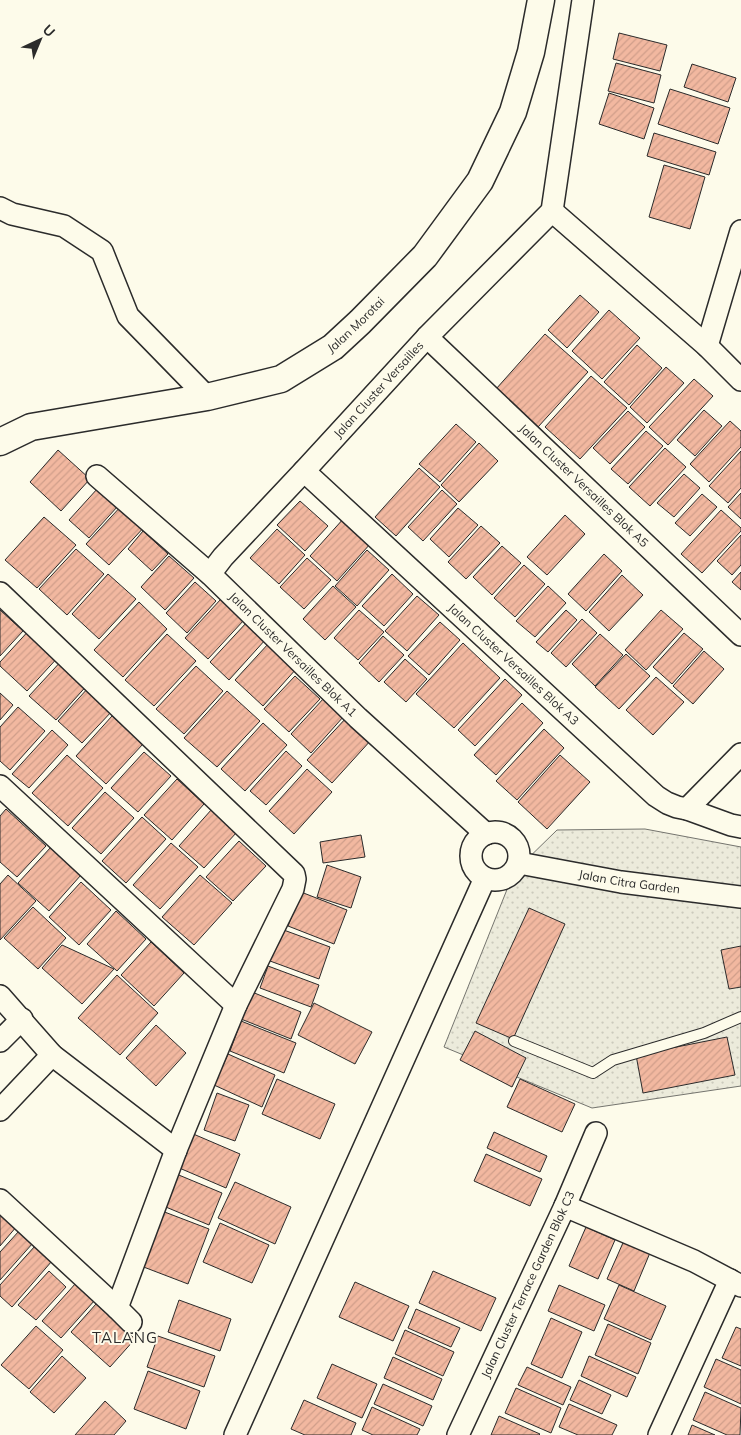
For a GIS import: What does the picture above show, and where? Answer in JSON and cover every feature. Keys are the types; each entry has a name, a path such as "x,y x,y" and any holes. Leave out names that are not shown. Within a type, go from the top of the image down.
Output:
{"street":[{"name":"Jalan Morotai","path":"0,442 31,427 207,397 281,379 332,347 360,322 425,256 480,181 513,112 532,52 541,0"},
{"path":"583,0 552,211 706,346 741,380"},
{"path":"0,208 12,214 64,226 102,251 128,316 207,397"},
{"name":"Jalan Cluster Versailles","path":"210,574 223,557 427,337 552,211"},
{"path":"706,346 741,231"},
{"name":"Jalan Cluster Versailles Blok A5","path":"427,337 741,635"},
{"name":"Jalan Cluster Versailles Blok A3","path":"304,471 656,796 677,808 688,809 741,827"},
{"name":"Jalan Cluster Versailles Blok A1","path":"97,476 210,574 358,718 486,834"},
{"path":"0,593 294,874 295,879 293,889 236,1005 176,1150 124,1315 0,1200"},
{"path":"688,809 741,754"},
{"path":"0,786 236,1005"},
{"path":"495,832 503,834 511,838 517,845 518,863 514,872 506,878 496,880 485,878 472,865 473,847 478,839 486,834 495,832"},
{"name":"Jalan Citra Garden","path":"518,863 622,882 741,897"},
{"path":"234,1435 485,878"},
{"path":"0,996 22,1019 52,1056 176,1150"},
{"path":"0,1041 22,1019"},
{"path":"0,1110 52,1056"},
{"name":"Jalan Cluster Terrace Garden Blok C3","path":"458,1435 565,1206 596,1133"},
{"path":"565,1206 694,1261 736,1283 659,1435"}],"lane":[{"path":"514,1041 593,1073 613,1060 704,1033 741,1017"}],"shaded area":[{"path":"645,829 741,847 741,1086 592,1108 444,1047 514,872 557,830"}],"building":[{"path":"619,33 667,45 660,71 613,59"},
{"path":"616,63 661,75 654,103 608,91"},
{"path":"692,64 736,78 728,102 684,87"},
{"path":"670,89 730,108 718,144 658,124"},
{"path":"609,93 654,108 644,139 599,124"},
{"path":"654,133 716,152 709,175 647,156"},
{"path":"664,165 705,177 690,229 649,217"},
{"path":"580,295 599,312 567,348 548,330"},
{"path":"609,310 640,338 602,379 572,351"},
{"path":"545,334 588,372 538,427 496,389"},
{"path":"637,345 662,368 629,405 604,382"},
{"path":"666,367 684,383 647,423 630,407"},
{"path":"591,376 627,408 580,459 545,427"},
{"path":"694,379 713,396 668,445 649,427"},
{"path":"704,410 722,426 695,456 677,440"},
{"path":"628,411 645,427 610,464 593,448"},
{"path":"730,421 741,431 741,447 709,482 690,464"},
{"path":"456,424 476,442 440,482 419,464"},
{"path":"646,431 663,446 628,484 611,469"},
{"path":"479,443 498,461 459,502 441,485"},
{"path":"665,448 686,467 650,506 629,487"},
{"path":"58,450 90,479 61,511 30,482"},
{"path":"741,451 741,488 728,503 709,486"},
{"path":"419,468 440,487 396,536 375,517"},
{"path":"684,474 700,488 674,517 657,503"},
{"path":"98,488 118,506 89,538 69,520"},
{"path":"442,490 457,504 423,541 408,527"},
{"path":"741,493 741,519 728,507"},
{"path":"702,494 717,507 690,536 675,523"},
{"path":"300,501 328,526 305,551 277,525"},
{"path":"124,503 147,524 109,565 86,544"},
{"path":"458,508 478,525 449,557 430,539"},
{"path":"721,510 741,528 741,531 702,573 681,554"},
{"path":"565,515 585,534 547,575 527,557"},
{"path":"44,517 76,545 37,588 5,560"},
{"path":"344,518 371,543 337,581 310,556"},
{"path":"481,526 500,543 466,579 448,562"},
{"path":"277,529 305,555 279,584 250,558"},
{"path":"143,531 168,554 152,571 128,549"},
{"path":"741,535 741,565 732,575 717,561"},
{"path":"502,546 521,563 492,595 473,577"},
{"path":"76,549 104,574 67,615 39,589"},
{"path":"367,550 389,570 357,606 335,586"},
{"path":"604,554 622,571 586,611 568,594"},
{"path":"169,556 194,578 165,610 141,587"},
{"path":"307,558 331,580 304,609 280,587"},
{"path":"524,565 545,584 515,617 494,598"},
{"path":"741,572 741,590 732,582"},
{"path":"108,574 136,599 99,639 72,614"},
{"path":"392,574 413,594 384,626 362,606"},
{"path":"622,575 643,595 609,631 589,612"},
{"path":"195,582 216,601 187,633 166,613"},
{"path":"333,586 356,607 325,640 303,619"},
{"path":"548,586 566,603 535,637 516,621"},
{"path":"417,596 439,615 407,651 385,631"},
{"path":"221,599 244,620 208,659 185,638"},
{"path":"139,602 167,629 123,677 94,650"},
{"path":"0,610 23,631 0,656"},
{"path":"359,610 384,632 358,660 334,638"},
{"path":"566,610 577,620 548,652 536,642"},
{"path":"661,610 683,629 646,670 625,650"},
{"path":"582,619 597,633 566,667 551,653"},
{"path":"247,622 266,639 229,680 210,662"},
{"path":"440,622 460,640 429,675 408,656"},
{"path":"32,627 61,654 27,691 0,666 0,662"},
{"path":"684,633 703,649 672,684 653,667"},
{"path":"167,634 196,661 154,706 125,680"},
{"path":"600,634 623,655 595,686 572,664"},
{"path":"383,636 404,655 379,682 359,663"},
{"path":"269,643 297,668 263,706 235,680"},
{"path":"463,643 500,678 454,728 416,694"},
{"path":"704,651 724,669 693,704 673,686"},
{"path":"626,654 650,676 619,709 595,687"},
{"path":"64,658 90,682 56,720 29,696"},
{"path":"405,659 427,679 406,702 384,682"},
{"path":"196,666 223,691 184,734 156,709"},
{"path":"295,676 320,699 289,732 264,709"},
{"path":"656,677 684,702 653,735 626,710"},
{"path":"505,679 522,695 475,746 458,730"},
{"path":"89,687 113,710 82,743 58,721"},
{"path":"227,691 260,721 217,767 184,738"},
{"path":"0,693 13,705 0,720"},
{"path":"324,698 344,716 311,753 291,734"},
{"path":"522,703 543,723 496,775 474,755"},
{"path":"18,707 45,731 10,770 0,761 0,727"},
{"path":"112,716 143,744 106,784 76,756"},
{"path":"347,717 372,739 332,783 307,760"},
{"path":"263,723 287,745 245,791 221,769"},
{"path":"544,729 564,748 517,800 496,781"},
{"path":"52,730 68,745 29,788 12,774"},
{"path":"286,751 302,766 266,805 250,791"},
{"path":"144,752 171,776 138,812 111,788"},
{"path":"67,755 103,788 68,826 32,793"},
{"path":"560,755 590,782 547,829 518,802"},
{"path":"307,769 332,792 294,834 269,811"},
{"path":"177,779 204,804 172,840 144,815"},
{"path":"105,792 134,818 101,854 72,828"},
{"path":"6,809 46,846 17,877 0,862 0,816"},
{"path":"212,809 237,832 204,868 179,846"},
{"path":"142,817 166,839 126,883 102,861"},
{"path":"361,835 365,857 323,863 320,842"},
{"path":"239,841 266,866 233,901 206,877"},
{"path":"171,843 198,867 160,909 133,885"},
{"path":"51,847 81,875 49,911 18,883"},
{"path":"327,865 361,877 351,908 317,897"},
{"path":"8,875 36,901 0,940 0,884"},
{"path":"200,875 232,903 194,945 162,917"},
{"path":"81,882 111,910 79,945 49,917"},
{"path":"301,892 347,910 334,944 288,926"},
{"path":"33,907 66,938 38,969 4,938"},
{"path":"529,908 565,924 513,1039 476,1023"},
{"path":"116,911 146,939 117,971 87,944"},
{"path":"281,929 330,947 319,979 270,961"},
{"path":"151,942 184,973 154,1006 121,975"},
{"path":"62,945 114,969 82,1004 42,968"},
{"path":"741,946 741,987 729,989 721,950"},
{"path":"268,966 319,985 311,1007 260,988"},
{"path":"117,975 158,1013 120,1055 78,1018"},
{"path":"252,992 301,1012 291,1039 241,1019"},
{"path":"314,1003 372,1032 355,1064 298,1035"},
{"path":"241,1021 296,1043 284,1073 230,1051"},
{"path":"156,1025 186,1053 156,1086 126,1058"},
{"path":"475,1031 526,1058 512,1087 460,1060"},
{"path":"727,1037 735,1075 643,1093 636,1055"},
{"path":"228,1054 275,1075 262,1107 214,1085"},
{"path":"277,1079 335,1104 320,1139 262,1114"},
{"path":"520,1079 575,1104 562,1132 507,1107"},
{"path":"217,1093 249,1105 235,1141 204,1130"},
{"path":"494,1132 547,1156 540,1172 487,1148"},
{"path":"191,1133 240,1154 226,1188 177,1167"},
{"path":"486,1154 542,1179 530,1206 474,1181"},
{"path":"174,1173 222,1193 209,1225 161,1205"},
{"path":"235,1182 291,1207 275,1244 218,1218"},
{"path":"0,1211 17,1226 0,1246"},
{"path":"162,1211 209,1229 188,1284 141,1266"},
{"path":"220,1223 269,1245 252,1283 203,1262"},
{"path":"586,1227 615,1240 598,1279 569,1266"},
{"path":"19,1231 33,1243 0,1280 0,1252"},
{"path":"626,1236 652,1248 634,1291 607,1279"},
{"path":"35,1246 52,1261 12,1307 0,1296 0,1285"},
{"path":"49,1271 66,1287 36,1320 18,1305"},
{"path":"433,1271 496,1298 481,1331 419,1303"},
{"path":"355,1282 409,1306 393,1341 339,1317"},
{"path":"76,1283 95,1300 61,1338 42,1321"},
{"path":"559,1285 605,1305 594,1331 548,1311"},
{"path":"619,1285 666,1306 651,1340 604,1319"},
{"path":"179,1300 231,1319 220,1351 168,1332"},
{"path":"96,1304 135,1339 110,1367 71,1332"},
{"path":"416,1309 460,1328 451,1347 408,1328"},
{"path":"551,1318 582,1332 562,1378 531,1364"},
{"path":"608,1324 651,1343 638,1374 595,1355"},
{"path":"36,1326 63,1350 29,1389 1,1365"},
{"path":"736,1327 741,1329 741,1366 722,1358"},
{"path":"405,1330 454,1352 443,1376 395,1354"},
{"path":"158,1336 215,1356 204,1387 147,1367"},
{"path":"62,1356 86,1378 54,1413 30,1392"},
{"path":"589,1356 636,1377 627,1397 581,1376"},
{"path":"393,1357 442,1379 433,1400 384,1378"},
{"path":"716,1359 741,1370 741,1404 704,1387"},
{"path":"332,1364 377,1384 362,1418 317,1398"},
{"path":"527,1367 571,1387 563,1405 518,1385"},
{"path":"148,1371 200,1391 186,1429 134,1409"},
{"path":"579,1380 611,1395 602,1414 570,1400"},
{"path":"383,1384 432,1406 423,1426 374,1404"},
{"path":"516,1388 561,1408 551,1433 505,1413"},
{"path":"705,1392 741,1408 740,1435 727,1435 693,1420"},
{"path":"304,1400 356,1423 351,1435 305,1435 291,1429"},
{"path":"105,1401 126,1421 114,1435 75,1435"},
{"path":"569,1404 617,1425 612,1435 578,1435 559,1427"},
{"path":"372,1407 420,1429 417,1435 373,1435 362,1430"},
{"path":"499,1416 540,1434 491,1435"},
{"path":"692,1425 715,1435 688,1435"}],"district":[{"name":"TALANG","path":"125,1338"}]}
